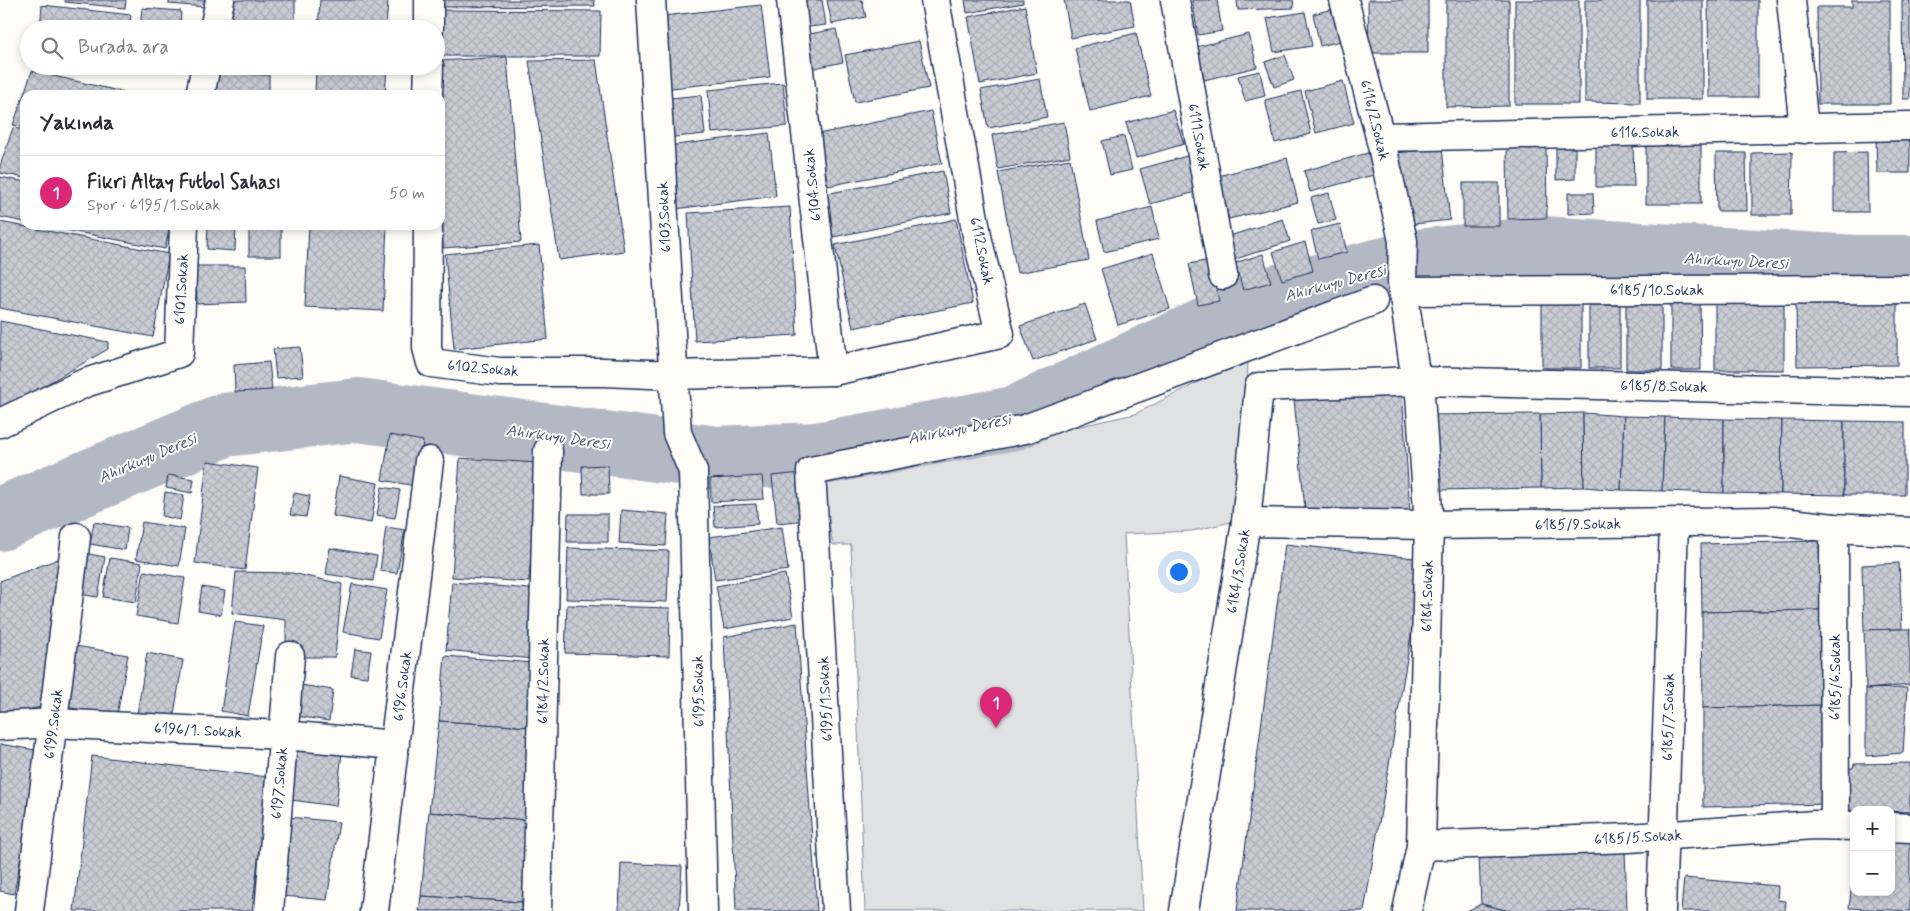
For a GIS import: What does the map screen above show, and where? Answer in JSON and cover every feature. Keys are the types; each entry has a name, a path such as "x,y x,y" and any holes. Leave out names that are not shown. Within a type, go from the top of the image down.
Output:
{"street":[{"path":"216,20 220,0"},
{"path":"429,0 429,20"},
{"name":"6103.Sokak","path":"652,0 677,434 693,471"},
{"name":"6104.Sokak","path":"791,0 833,371"},
{"name":"6112.Sokak","path":"833,371 1000,334 978,241 935,0"},
{"name":"6111.Sokak","path":"1175,0 1223,275"},
{"name":"6116/2.Sokak","path":"1344,0 1380,136 1403,241 1403,286"},
{"path":"1791,0 1804,129"},
{"path":"201,90 204,75"},
{"path":"428,90 429,75"},
{"name":"6116.Sokak","path":"1380,136 1910,126"},
{"name":"6101.Sokak","path":"0,423 85,383 178,353 184,230"},
{"name":"6102.Sokak","path":"428,230 427,348 431,364 500,372 604,372 673,375"},
{"name":"6185/10.Sokak","path":"1403,286 1910,289"},
{"name":"6184.Sokak","path":"1403,286 1414,367 1419,381 1429,525 1421,846 1408,911"},
{"name":"6195/1.Sokak","path":"836,911 811,471 1025,429 1373,301"},
{"path":"673,375 833,371"},
{"name":"6185/8.Sokak","path":"1419,381 1910,392"},
{"name":"6184/3.Sokak","path":"1184,911 1246,522 1259,386 1419,381"},
{"name":"6184/2.Sokak","path":"537,911 548,451"},
{"name":"6196.Sokak","path":"374,911 429,461"},
{"name":"6195.Sokak","path":"693,471 703,911"},
{"name":"6185/9.Sokak","path":"1246,522 1429,525 1773,521 1834,528 1910,532"},
{"name":"6185/7.Sokak","path":"1661,911 1674,523"},
{"name":"6185/6.Sokak","path":"1834,528 1844,825"},
{"name":"6199.Sokak","path":"29,911 76,537"},
{"name":"6197.Sokak","path":"269,911 290,656"},
{"name":"6196/1. Sokak","path":"0,726 54,723 284,735 395,745"},
{"name":"6185/5.Sokak","path":"1421,846 1665,836 1844,825"},
{"path":"1895,827 1910,828"}],"shaded area":[{"path":"1248,357 1244,519 1192,531 1124,534 1143,911 865,911 851,545 833,545 821,483 1135,414"}],"building":[{"path":"65,0 126,0 125,8 65,2"},
{"path":"169,0 205,0 205,7 169,4"},
{"path":"230,0 295,0 295,20 227,20"},
{"path":"320,0 388,0 387,20 319,20"},
{"path":"439,0 594,0 595,6 439,7"},
{"path":"798,0 822,0 826,25 801,28"},
{"path":"827,0 862,0 866,17 832,24"},
{"path":"965,0 1023,0 1023,3 967,13"},
{"path":"1064,0 1130,0 1135,26 1071,38"},
{"path":"1192,0 1217,0 1222,31 1198,35"},
{"path":"1237,0 1293,0 1294,8 1238,10"},
{"path":"1368,0 1428,0 1428,53 1369,53"},
{"path":"1446,0 1509,0 1509,106 1446,107"},
{"path":"1515,0 1579,0 1579,104 1515,104"},
{"path":"1585,0 1640,0 1640,103 1585,102"},
{"path":"1647,0 1703,0 1703,99 1647,99"},
{"path":"1708,0 1758,0 1758,97 1709,97"},
{"path":"1852,0 1890,0 1890,104 1818,104 1817,7 1852,7"},
{"path":"1902,0 1910,0 1910,99 1903,99"},
{"path":"42,5 131,15 130,20 41,20"},
{"path":"761,5 770,77 663,89 654,17"},
{"path":"1025,6 1037,73 980,84 968,17"},
{"path":"142,8 181,11 180,20 141,20"},
{"path":"1333,9 1341,41 1320,46 1313,14"},
{"path":"438,10 601,11 600,56 445,56 445,20 438,20"},
{"path":"1305,12 1312,46 1274,52 1267,18"},
{"path":"836,29 843,62 805,70 799,36"},
{"path":"1136,33 1151,96 1090,111 1075,48"},
{"path":"1249,34 1257,67 1204,80 1196,47"},
{"path":"919,41 929,88 855,102 845,55"},
{"path":"1285,55 1294,80 1274,87 1265,62"},
{"path":"507,57 521,242 443,248 443,230 445,230 445,90 440,90 438,75 445,75 445,61"},
{"path":"596,60 624,251 559,260 529,61"},
{"path":"1260,71 1265,96 1245,101 1238,76"},
{"path":"31,75 49,75 114,90 25,90"},
{"path":"216,75 269,75 269,90 215,90"},
{"path":"316,75 386,75 385,90 315,90"},
{"path":"1040,79 1047,117 988,128 981,90"},
{"path":"1343,81 1354,123 1316,133 1305,91"},
{"path":"783,83 787,126 712,133 708,90"},
{"path":"1301,91 1311,134 1275,143 1265,100"},
{"path":"701,95 705,134 665,138 661,99"},
{"path":"20,105 20,127 13,125"},
{"path":"1173,110 1184,144 1136,158 1126,123"},
{"path":"931,111 942,163 828,186 818,134"},
{"path":"1064,122 1070,156 998,169 992,135"},
{"path":"13,128 20,129 20,177 0,173 0,166"},
{"path":"769,133 776,196 675,209 668,146"},
{"path":"1124,136 1132,170 1110,175 1102,141"},
{"path":"1910,139 1910,173 1877,173 1876,140"},
{"path":"1596,140 1633,140 1634,187 1596,187"},
{"path":"1646,141 1701,141 1701,204 1646,204"},
{"path":"1556,144 1575,144 1575,179 1556,180"},
{"path":"1507,147 1546,147 1547,218 1508,219"},
{"path":"1442,148 1450,220 1405,225 1397,153"},
{"path":"1371,152 1377,174 1310,192 1304,171"},
{"path":"1792,152 1791,215 1752,215 1752,153"},
{"path":"1867,152 1868,212 1834,212 1834,153"},
{"path":"1716,153 1746,153 1747,211 1717,211"},
{"path":"1187,156 1196,192 1150,204 1140,169"},
{"path":"1287,158 1298,202 1229,219 1218,176"},
{"path":"1070,159 1089,260 1017,273 998,172"},
{"path":"943,171 951,213 833,237 825,194"},
{"path":"0,177 20,181 20,221 0,217"},
{"path":"1463,183 1499,183 1499,226 1463,226"},
{"path":"1329,193 1336,220 1318,224 1311,198"},
{"path":"1568,193 1593,193 1594,213 1568,214"},
{"path":"790,207 797,335 695,341 688,213"},
{"path":"1152,207 1159,239 1104,252 1097,221"},
{"path":"956,219 973,303 853,328 835,245"},
{"path":"1283,219 1290,241 1233,260 1226,237"},
{"path":"0,222 20,226 20,230 42,230 169,254 153,337 0,308"},
{"path":"1340,224 1347,252 1318,259 1311,231"},
{"path":"67,230 169,230 165,249"},
{"path":"208,230 236,230 235,251 207,249"},
{"path":"249,230 281,230 281,256 249,256"},
{"path":"309,230 387,230 383,311 305,307"},
{"path":"1305,242 1313,271 1282,280 1273,252"},
{"path":"539,245 548,339 454,349 445,254"},
{"path":"1153,253 1170,309 1118,325 1101,269"},
{"path":"1263,254 1271,282 1243,290 1235,263"},
{"path":"1210,260 1219,301 1198,305 1189,264"},
{"path":"196,266 245,266 246,302 197,304"},
{"path":"1700,302 1701,370 1671,370 1671,303"},
{"path":"1715,302 1784,302 1784,370 1715,370"},
{"path":"1581,303 1581,368 1542,368 1542,304"},
{"path":"1626,303 1662,303 1662,370 1626,370"},
{"path":"1897,303 1897,365 1797,366 1796,304"},
{"path":"1085,304 1097,339 1033,361 1020,326"},
{"path":"1589,305 1620,305 1620,368 1589,368"},
{"path":"0,321 108,342 108,349 0,411"},
{"path":"300,347 303,376 276,378 273,349"},
{"path":"269,362 272,390 235,392 234,365"},
{"path":"1402,392 1410,513 1306,519 1294,400"},
{"path":"1583,413 1584,487 1541,488 1540,414"},
{"path":"1583,413 1624,416 1621,490 1584,487"},
{"path":"1540,414 1541,488 1438,490 1429,415"},
{"path":"1624,416 1665,417 1662,491 1621,490"},
{"path":"1665,417 1724,419 1724,493 1662,491"},
{"path":"1724,419 1782,420 1781,494 1724,493"},
{"path":"1782,420 1844,421 1844,495 1781,494"},
{"path":"1844,421 1905,422 1905,495 1844,495"},
{"path":"390,435 423,441 416,486 382,480"},
{"path":"460,458 537,463 529,582 452,577"},
{"path":"207,461 258,468 245,570 195,563"},
{"path":"608,465 609,494 583,494 582,466"},
{"path":"802,473 807,520 777,523 772,476"},
{"path":"168,475 194,479 192,493 166,488"},
{"path":"339,476 378,483 371,523 333,516"},
{"path":"762,476 764,499 711,502 710,479"},
{"path":"382,487 400,490 395,518 377,515"},
{"path":"165,492 184,495 180,520 162,516"},
{"path":"294,493 310,496 306,517 290,515"},
{"path":"756,504 758,524 715,527 713,506"},
{"path":"621,510 668,514 666,546 619,543"},
{"path":"568,514 608,514 608,542 567,542"},
{"path":"94,522 128,528 125,550 90,544"},
{"path":"142,522 185,529 179,566 136,559"},
{"path":"386,527 405,530 397,573 380,571"},
{"path":"782,527 788,570 715,580 709,537"},
{"path":"1819,541 1821,610 1702,612 1701,544"},
{"path":"1285,544 1424,559 1364,911 1237,911"},
{"path":"330,548 377,556 373,581 326,574"},
{"path":"568,548 669,551 667,602 566,599"},
{"path":"84,553 105,557 98,597 78,594"},
{"path":"69,555 41,707 0,716 0,581"},
{"path":"110,558 142,563 136,602 103,597"},
{"path":"1899,563 1902,629 1864,630 1862,565"},
{"path":"144,571 185,578 178,623 136,616"},
{"path":"236,572 292,573 342,584 335,657 305,657 297,649 286,646 286,620 232,613"},
{"path":"785,574 793,617 724,629 716,586"},
{"path":"452,582 539,590 533,659 446,650"},
{"path":"352,584 387,590 379,638 343,632"},
{"path":"202,587 225,591 221,615 198,611"},
{"path":"567,605 670,608 669,656 565,653"},
{"path":"1821,610 1824,705 1703,708 1702,612"},
{"path":"235,622 263,626 248,716 221,711"},
{"path":"797,623 817,911 736,911 724,637"},
{"path":"1910,629 1910,685 1866,689 1864,630"},
{"path":"76,646 128,655 117,716 66,707"},
{"path":"355,649 371,651 367,677 351,675"},
{"path":"147,653 183,660 173,720 137,714"},
{"path":"445,656 534,663 529,727 439,721"},
{"path":"301,685 333,690 329,721 296,716"},
{"path":"1907,688 1903,753 1866,756 1866,689"},
{"path":"1824,705 1828,804 1703,807 1703,708"},
{"path":"439,721 529,727 526,820 429,812"},
{"path":"292,736 343,743 336,806 284,799"},
{"path":"0,744 41,751 14,894 0,891"},
{"path":"92,756 268,777 252,911 74,911"},
{"path":"1910,763 1910,812 1895,811 1895,806 1850,806 1850,813 1840,813 1839,768 1853,768 1854,764"},
{"path":"429,812 526,820 522,902 421,896"},
{"path":"289,817 339,822 327,900 283,896"},
{"path":"1895,837 1910,839 1910,911 1849,908 1850,896 1895,896"},
{"path":"1625,849 1627,911 1509,911 1481,904 1479,855"},
{"path":"621,863 682,866 679,911 619,911"},
{"path":"1684,878 1778,886 1777,900 1786,901 1785,911 1681,911"},
{"path":"421,896 522,902 522,911 419,911"},
{"path":"1481,904 1509,911 1467,911"}],"waterway":[{"name":"Ahırkuyu Deresi","path":"0,519 224,425 358,410 716,458 817,454 1015,418 1279,296 1417,261 1541,248 1856,267 1910,267"}],"place":[{"name":"Fikri Altay Futbol Sahası","path":"996,728"}]}
